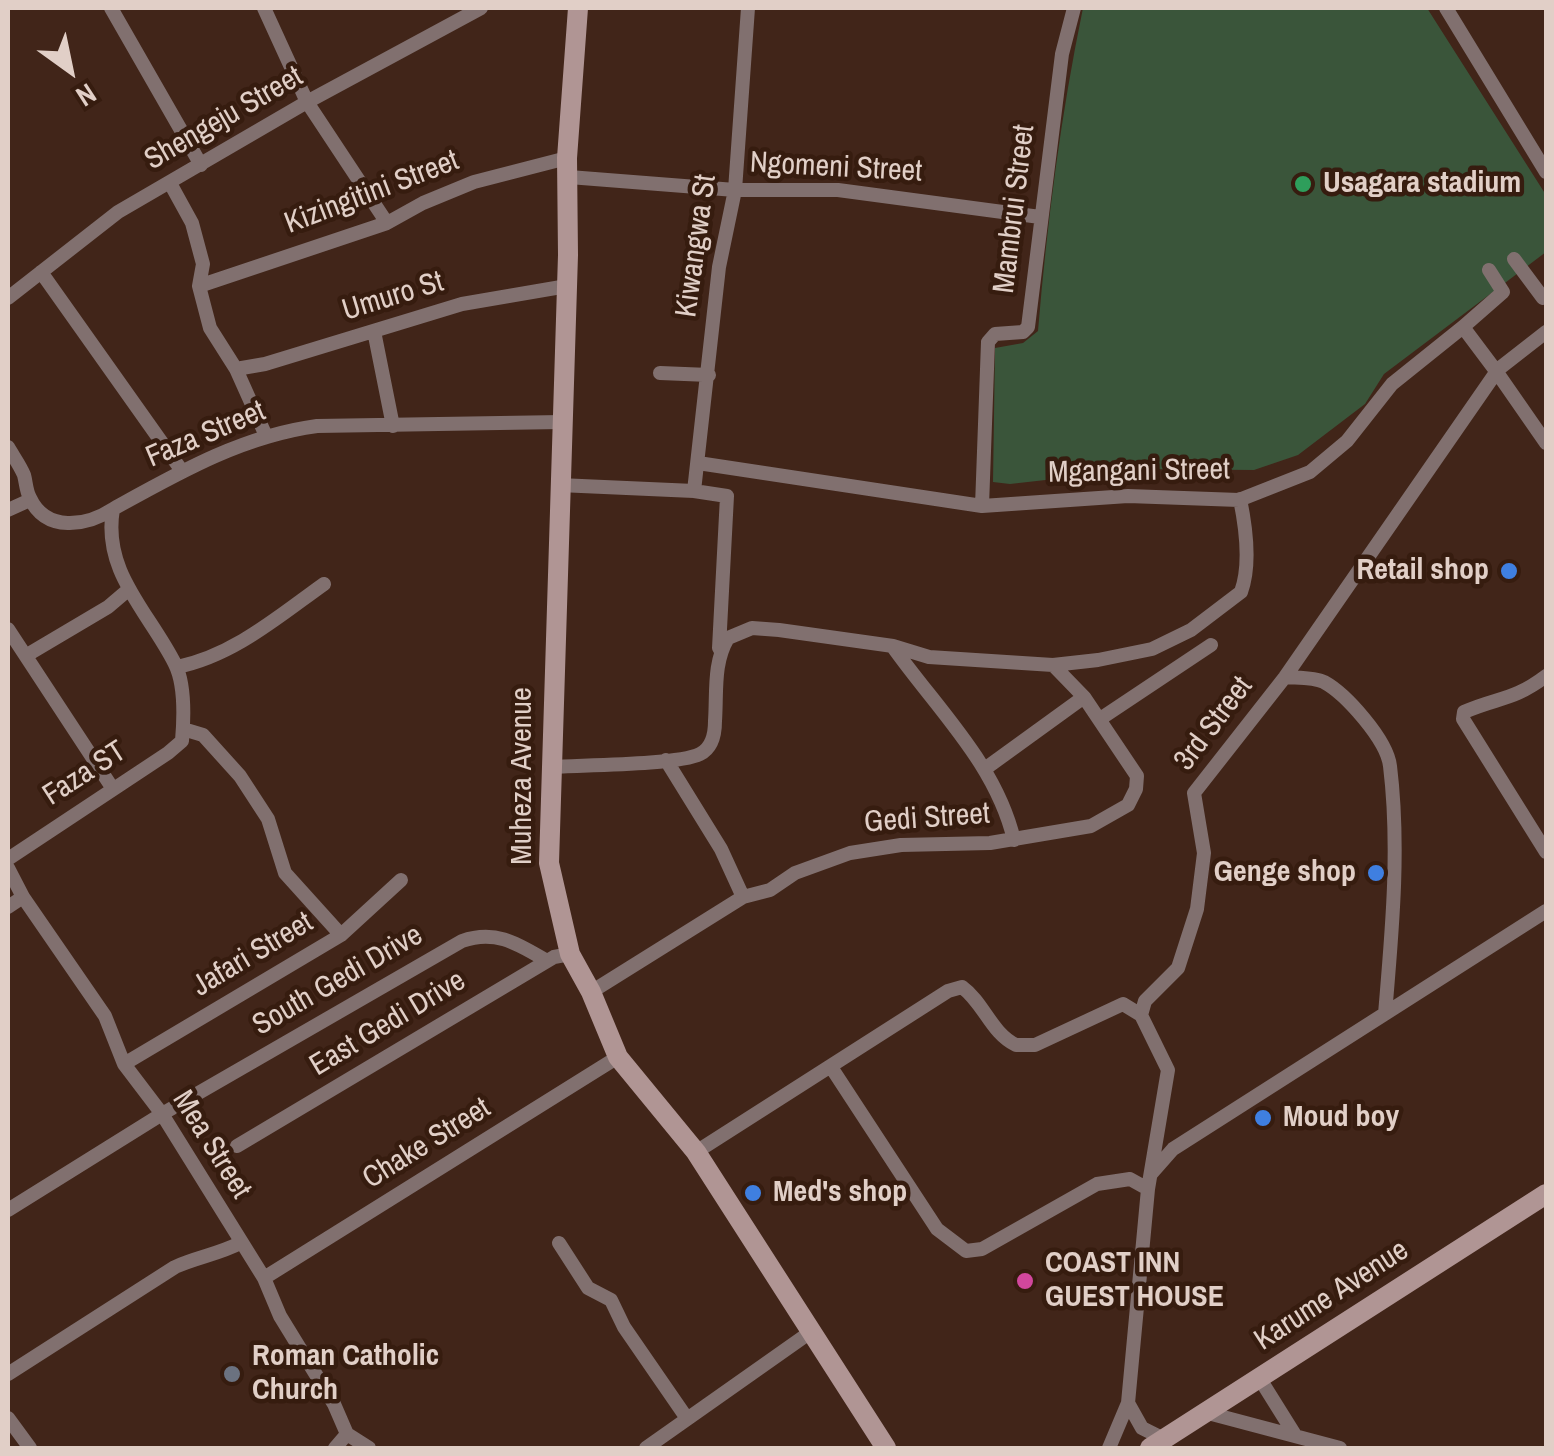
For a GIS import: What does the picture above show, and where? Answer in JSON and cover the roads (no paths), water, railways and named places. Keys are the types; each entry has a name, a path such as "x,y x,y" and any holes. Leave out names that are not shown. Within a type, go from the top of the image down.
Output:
{"street":[{"path":"111,8 201,165"},
{"path":"264,8 307,102 387,223"},
{"name":"Shengeju Street","path":"8,298 118,212 307,102 482,8"},
{"name":"Muheza Avenue","path":"578,8 568,167 549,863 570,954 618,1057 696,1152 886,1448"},
{"name":"Kiwangwa St","path":"694,491 719,266 735,190 748,8"},
{"name":"Mambrui Street","path":"982,506 988,342 996,334 1023,332 1028,328 1062,54 1074,8"},
{"path":"1446,8 1546,172"},
{"name":"Ngomeni Street","path":"568,167 735,190 889,194 1040,216"},
{"name":"Kizingitini Street","path":"199,286 387,223 474,182 568,167"},
{"path":"170,183 192,223 203,264 199,286 210,328 236,368 266,436"},
{"path":"1514,259 1543,298"},
{"name":"Mgangani Street","path":"698,462 982,506 1128,496 1240,499 1310,472 1347,441 1392,384 1503,292 1488,270"},
{"path":"41,272 182,472"},
{"name":"Umuro St","path":"236,368 265,364 462,304 567,286"},
{"path":"1463,327 1546,443"},
{"path":"374,331 393,426"},
{"path":"1496,371 1546,332"},
{"name":"3rd Street","path":"1141,1014 1146,1000 1178,968 1197,910 1204,853 1194,792 1286,677 1496,371"},
{"path":"660,374 709,375"},
{"name":"Faza Street","path":"30,500 46,517 70,525 100,518 211,456 266,436 317,426 561,422"},
{"path":"8,447 23,472 30,500 8,510"},
{"path":"552,767 666,760 702,754 710,744 715,728 728,496 559,485"},
{"path":"718,658 728,638 752,628 893,646 929,657 1054,665 1126,655 1172,641 1241,592 1246,560 1240,499"},
{"path":"113,509 112,544 118,571 177,667 182,730 203,734 240,776 268,819 285,873 341,934"},
{"path":"177,667 203,661 247,638 324,584"},
{"path":"28,656 108,607 128,590"},
{"path":"8,629 113,790"},
{"path":"1100,719 1211,645"},
{"path":"893,646 986,768 1014,840"},
{"name":"Gedi Street","path":"591,992 743,897 770,890 794,874 850,853 900,845 1014,840 1091,826 1128,805 1137,776 1100,719 1054,665"},
{"path":"1546,676 1516,697 1486,703 1464,712 1463,718 1546,852"},
{"path":"1286,677 1322,681 1340,695 1365,718 1390,764 1395,898 1385,1014"},
{"path":"986,768 1084,698"},
{"name":"Faza ST","path":"8,859 168,753 182,741 182,730"},
{"path":"666,760 721,849 743,897"},
{"name":"Mea Street","path":"8,868 105,1016 124,1064 162,1114 264,1278 280,1316 334,1404 347,1434"},
{"name":"Jafari Street","path":"124,1064 341,934 401,880"},
{"path":"8,907 24,897"},
{"path":"1149,1182 1172,1150 1546,911"},
{"name":"South Gedi Drive","path":"8,1210 162,1114 462,941 480,935 511,939 547,961"},
{"name":"East Gedi Drive","path":"237,1146 547,961 570,954"},
{"path":"696,1152 948,990 962,987 1006,1040 1016,1045 1035,1045 1123,1004 1141,1014 1168,1070 1149,1182 1128,1404 1109,1448"},
{"name":"Chake Street","path":"264,1278 618,1057"},
{"path":"831,1067 936,1229 966,1250 982,1249 1096,1184 1130,1179 1149,1182"},
{"name":"Karume Avenue","path":"1157,1444 1546,1194"},
{"path":"8,1374 174,1267 219,1254 240,1243"},
{"path":"559,1243 588,1288 611,1300 624,1327 686,1417"},
{"path":"646,1448 812,1331"},
{"path":"1260,1378 1295,1434"},
{"path":"1128,1404 1157,1444"},
{"path":"1208,1413 1340,1448"},
{"path":"8,1418 30,1448"},
{"path":"335,1448 347,1434 369,1448"}],"place":[{"name":"Usagara stadium","path":"1303,184"},
{"name":"Retail shop","path":"1509,571"},
{"name":"Genge shop","path":"1376,873"},
{"name":"Moud boy","path":"1263,1118"},
{"name":"Med's shop","path":"753,1193"},
{"name":"COAST INN GUEST HOUSE","path":"1025,1281"},
{"name":"Roman Catholic Church","path":"232,1374"}]}
